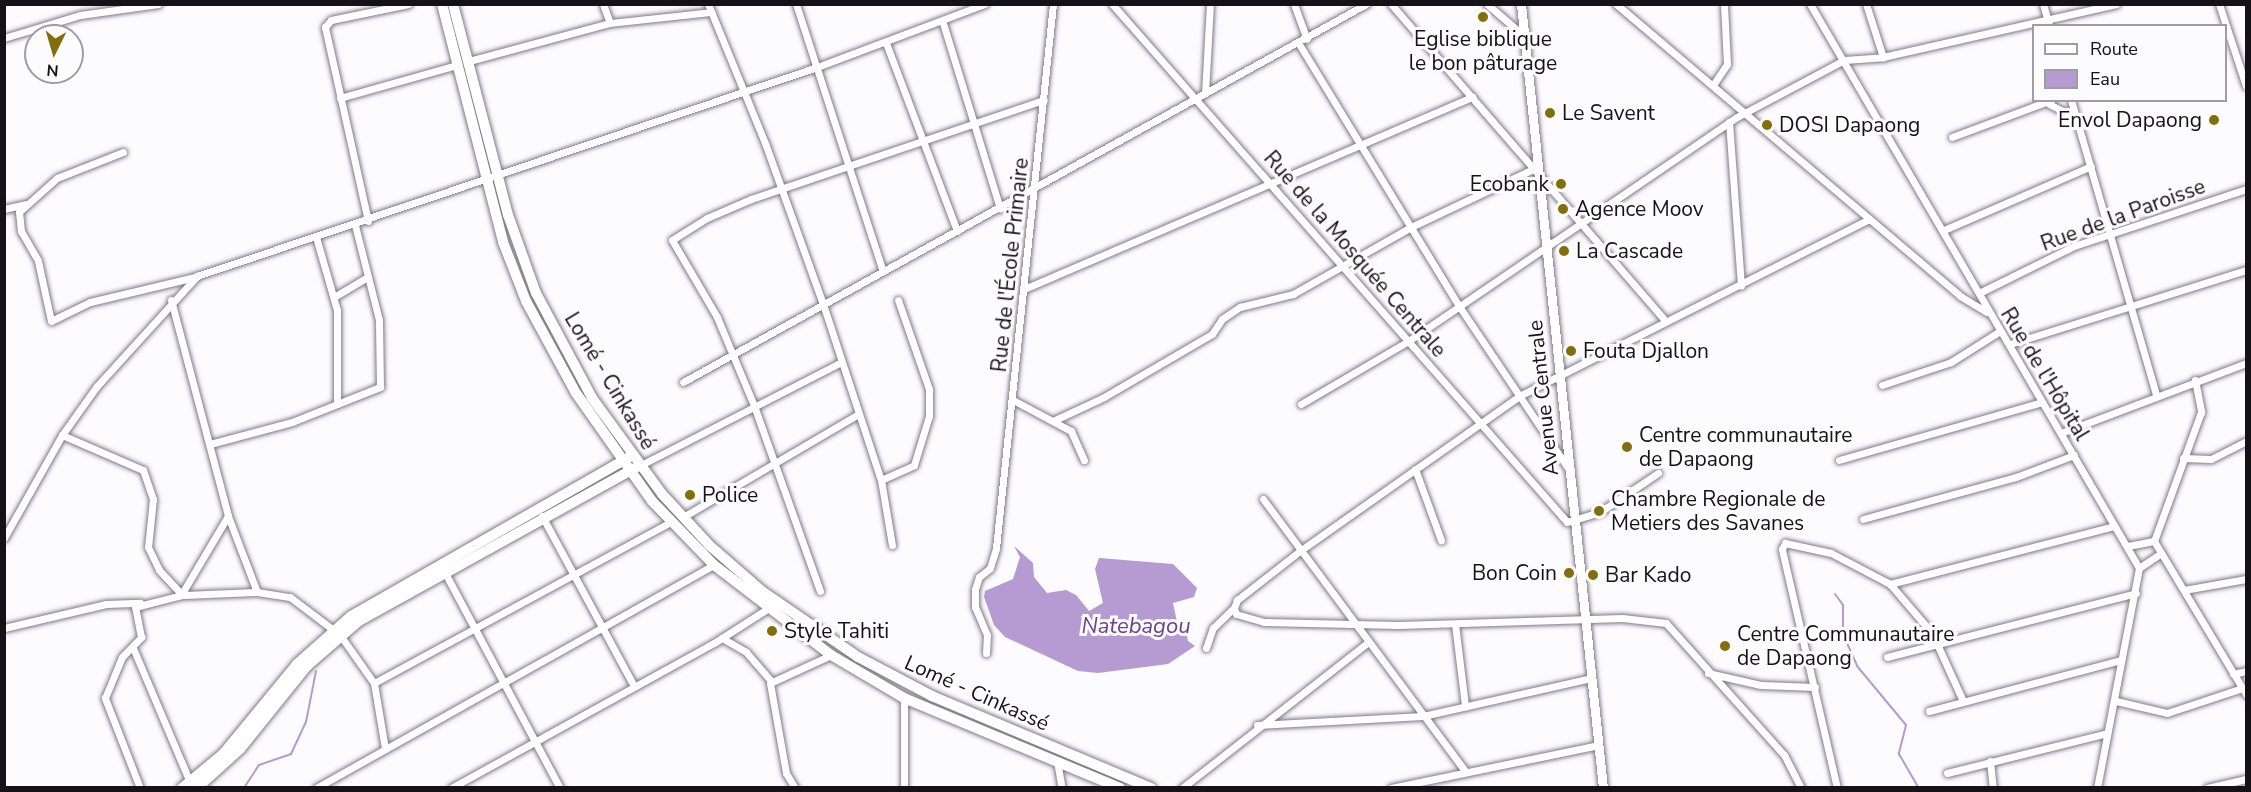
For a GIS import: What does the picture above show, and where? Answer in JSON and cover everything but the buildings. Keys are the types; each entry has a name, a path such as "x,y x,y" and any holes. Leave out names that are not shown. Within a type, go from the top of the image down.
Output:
{"main road":[{"name":"Lomé - Cinkassé","path":"442,4 486,179 526,301 576,393 620,462 671,522 714,565 766,609 831,655 904,698 1120,787"},
{"name":"Lomé - Cinkassé","path":"453,4 498,174 536,293 577,373 631,456 683,517 763,592 886,674 1151,788"},
{"name":"Avenue Centrale","path":"1521,4 1536,170 1603,788"},
{"path":"190,786 224,753 297,663 338,632 370,603 631,456"},
{"path":"338,632 542,516 639,466"}],"street":[{"path":"78,4 80,15"},
{"path":"4,38 80,15 158,4"},
{"path":"368,221 325,31 327,23 408,4"},
{"path":"603,4 610,23"},
{"path":"708,4 782,189 824,307 857,415 881,480 892,545"},
{"path":"796,4 847,170 884,271"},
{"path":"26,203 19,223 38,261 51,321 90,302 197,276 368,221 498,174 817,68 944,23 985,4"},
{"name":"Rue de l'École Primaire","path":"986,653 987,635 975,607 975,589 979,577 990,568 996,528 1013,400 1053,4"},
{"name":"Rue de la Mosquée Centrale","path":"1112,4 1410,340 1478,423 1567,522 1574,522"},
{"path":"1205,93 1210,4"},
{"path":"1294,4 1307,39"},
{"path":"683,382 824,307 884,271 1205,93 1299,44 1366,4"},
{"path":"1391,4 1665,320"},
{"path":"1487,4 1524,36"},
{"path":"1616,4 1747,111 1960,296 1987,312"},
{"path":"1713,85 1727,64 1724,4"},
{"name":"Rue de l'Hôpital","path":"1810,4 1981,292 1987,312 2010,344 2139,568"},
{"path":"1866,4 1883,57"},
{"path":"2043,4 2048,23 2116,4"},
{"path":"2219,4 2243,61 2247,86"},
{"path":"469,61 610,23 711,12"},
{"path":"944,23 1000,208"},
{"path":"1301,404 1410,340 1546,250 1729,122 1844,60 1883,57 2032,26"},
{"path":"886,43 920,141 957,231"},
{"path":"1299,44 1459,306 1569,470"},
{"path":"340,98 457,65"},
{"path":"1024,289 1273,185 1473,96"},
{"path":"820,591 755,408 709,300 672,240 707,218 782,189 847,170 920,141 1044,100"},
{"path":"1952,137 2050,102 2076,118"},
{"path":"2072,102 2156,394"},
{"path":"1729,122 1741,286"},
{"path":"4,209 26,203 57,178 123,152"},
{"path":"1944,230 1988,207 2091,166"},
{"path":"1054,420 1104,397 1212,334 1222,318 1240,307 1288,296 1411,227 1536,170"},
{"name":"Rue de la Paroisse","path":"1981,292 2068,248 2247,189"},
{"path":"1206,648 1213,628 1234,608 1237,600 1301,550 1519,396 1558,374 1665,320 1741,286 1869,219"},
{"path":"210,444 292,422 370,394 381,381 379,320 356,225"},
{"path":"316,237 334,297 337,404"},
{"path":"2010,344 2247,270"},
{"path":"4,538 62,435 171,300 197,276"},
{"path":"334,297 367,277"},
{"path":"171,300 228,516 257,592"},
{"path":"881,480 914,465 930,416 929,388 898,300"},
{"path":"1882,385 1951,362 2000,331"},
{"path":"639,466 841,362"},
{"path":"2061,433 2156,394 2247,363"},
{"path":"2116,701 2167,713 2244,691 2184,590 2158,555 2154,541 2200,412 2195,380"},
{"path":"1013,400 1054,420 1074,433 1083,460"},
{"path":"1839,460 2042,402"},
{"path":"683,517 857,415"},
{"path":"62,435 143,470 153,499 148,547 159,570 182,595"},
{"path":"2183,458 2211,459 2247,441"},
{"path":"1863,519 2016,477 2074,455"},
{"path":"1415,469 1442,540"},
{"path":"1574,522 1600,512 1658,473"},
{"path":"1263,499 1466,772"},
{"path":"140,788 105,698 122,657 141,637 135,607 182,595 228,516"},
{"path":"542,516 634,686"},
{"path":"374,683 671,522"},
{"path":"1890,584 2114,526"},
{"path":"2128,546 2154,541"},
{"path":"1838,787 1782,546 1788,542 1831,553 1890,584 1940,646 1963,701"},
{"path":"2097,788 2107,732 2116,701 2121,660 2136,593 2139,568 2158,555"},
{"path":"315,788 604,629 714,565"},
{"path":"444,571 502,685 560,788"},
{"path":"2184,590 2247,579"},
{"path":"4,628 106,604 182,595 257,592 290,597 338,632 374,683 385,749"},
{"path":"1887,657 1940,646 2136,593"},
{"path":"1234,608 1236,614 1264,622 1455,624 1622,618 1666,623 1707,673 1784,755 1801,788"},
{"path":"451,788 722,638 766,609"},
{"path":"1455,624 1465,706"},
{"path":"722,638 746,652 771,681 790,786"},
{"path":"1182,788 1257,725 1368,642"},
{"path":"133,648 190,786"},
{"path":"771,681 831,655"},
{"path":"1929,711 2121,660"},
{"path":"2233,674 2247,671"},
{"path":"1707,673 1761,685 1815,687"},
{"path":"1257,725 1423,716 1591,678"},
{"path":"904,698 904,788"},
{"path":"1947,773 2107,732"},
{"path":"1391,788 1598,745"},
{"path":"1057,761 1062,788"},
{"path":"1990,761 1993,788"},
{"path":"2207,788 2247,779"}],"water":[{"name":"Natebagou","path":"1014,546 1033,563 1034,577 1047,593 1066,590 1076,595 1089,611 1103,603 1095,569 1099,558 1173,564 1197,588 1194,597 1173,603 1177,622 1185,626 1188,641 1195,646 1168,664 1098,673 1078,671 1005,637 994,625 984,597 985,591 1013,579 1020,557"}],"waterway":[{"path":"1835,594 1843,605 1843,634 1857,666 1906,725 1899,754 1919,788"},
{"path":"244,788 259,765 291,754 306,722 316,671"}],"place":[{"name":"Eglise biblique le bon pâturage","path":"1483,17"},
{"name":"Le Savent","path":"1550,113"},
{"name":"Envol Dapaong","path":"2214,120"},
{"name":"DOSI Dapaong","path":"1767,125"},
{"name":"Ecobank","path":"1561,184"},
{"name":"Agence Moov","path":"1563,209"},
{"name":"La Cascade","path":"1564,251"},
{"name":"Fouta Djallon","path":"1571,351"},
{"name":"Centre communautaire de Dapaong","path":"1627,447"},
{"name":"Police","path":"690,495"},
{"name":"Chambre Regionale de Metiers des Savanes","path":"1599,511"},
{"name":"Bon Coin","path":"1569,573"},
{"name":"Bar Kado","path":"1593,575"},
{"name":"Style Tahiti","path":"772,631"},
{"name":"Centre Communautaire de Dapaong","path":"1725,646"}]}
